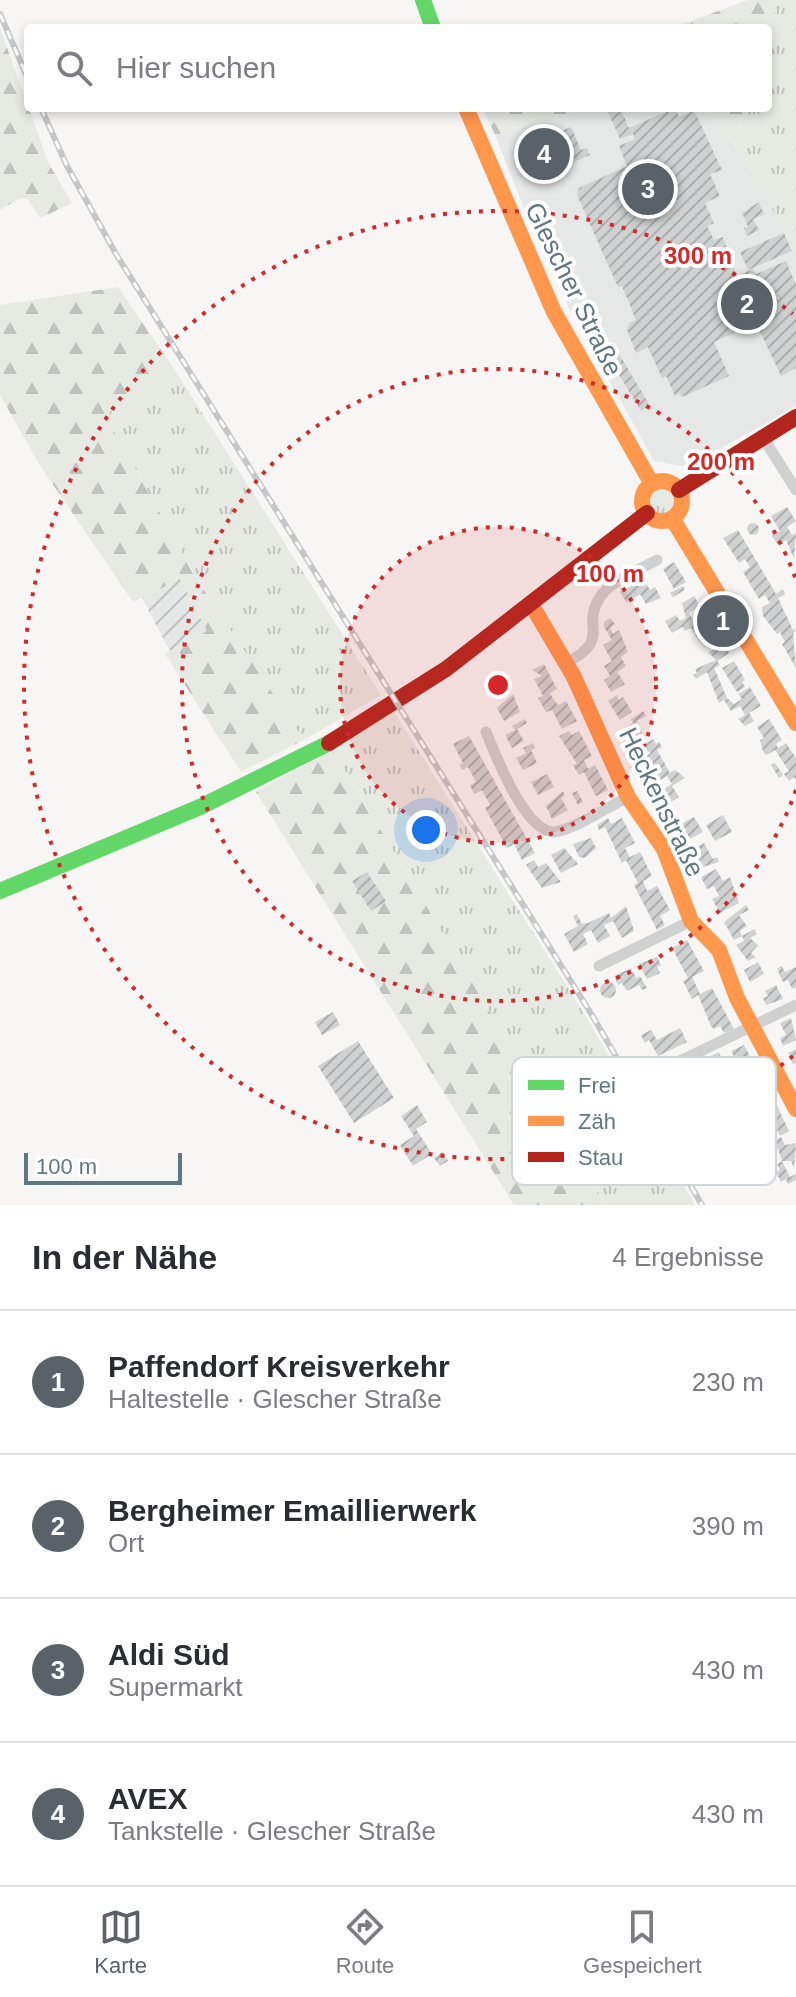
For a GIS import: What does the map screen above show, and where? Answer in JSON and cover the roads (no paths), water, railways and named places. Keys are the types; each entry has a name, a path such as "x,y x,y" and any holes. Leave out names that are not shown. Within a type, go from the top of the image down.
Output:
{"street":[{"path":"423,0 432,24"},
{"name":"Glescher Straße","path":"468,112 554,312 652,484"},
{"path":"679,490 796,417"},
{"path":"762,436 796,490"},
{"path":"668,482 679,490 682,502 672,518 659,520 647,513 643,497 652,484 668,482"},
{"path":"0,891 167,822 317,750 396,703 531,604 647,513"},
{"path":"672,518 796,723"},
{"path":"566,663 587,651 592,644 595,605 602,593 657,560"},
{"name":"Heckenstraße","path":"531,604 566,663 615,761 628,797 664,849 691,921 719,950 751,1026 768,1057"},
{"path":"486,732 518,798 538,827 554,832 568,828 628,797"},
{"path":"599,966 691,921"},
{"path":"688,1057 796,1005"},
{"name":"Heckenstraße","path":"776,1072 796,1109"}],"railway":[{"path":"0,14 24,70"},
{"path":"43,112 67,166 116,254 616,1057"},
{"path":"690,1185 702,1205"}],"place":[{"name":"AVEX","path":"544,154"},
{"name":"Aldi Süd","path":"648,189"},
{"name":"Bergheimer Emaillierwerk","path":"747,304"},
{"name":"Paffendorf Kreisverkehr","path":"723,621"}]}
